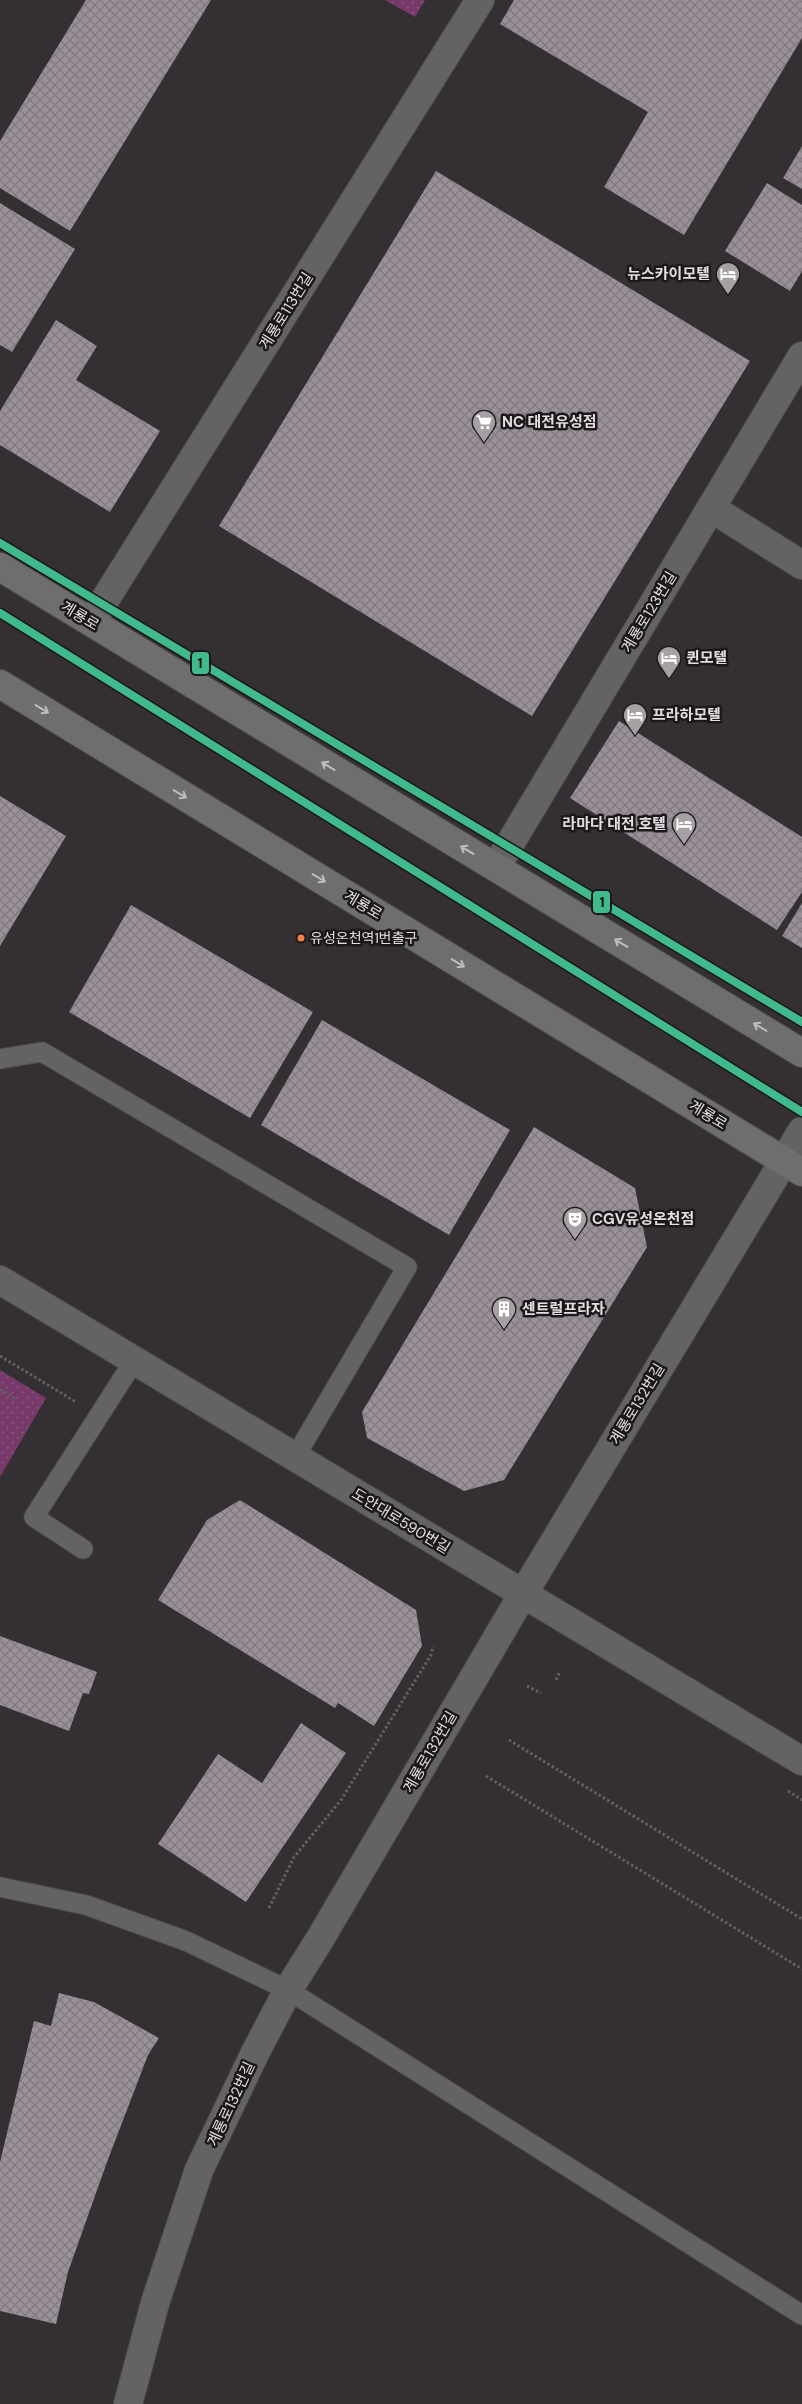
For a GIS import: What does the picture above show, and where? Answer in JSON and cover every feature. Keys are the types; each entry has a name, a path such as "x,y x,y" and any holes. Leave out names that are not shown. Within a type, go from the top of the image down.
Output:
{"main road":[{"name":"계룡로","path":"0,568 802,1053"},
{"name":"계룡로","path":"0,684 793,1167"}],"street":[{"name":"계룡로113번길","path":"91,622 480,0"},
{"name":"계룡로123번길","path":"496,867 802,356"},
{"path":"711,508 802,565"},
{"name":"계룡로132번길","path":"128,2404 154,2303 199,2170 255,2053 288,1990 523,1594 793,1167 802,1132"},
{"name":"도안대로590번길","path":"0,1280 802,1761"}],"lane":[{"path":"0,1059 42,1052 407,1267 295,1457"},
{"path":"83,1549 34,1517 134,1361"},
{"path":"0,1887 86,1905 186,1941 288,1990 802,2315"}],"path":[{"path":"0,1356 84,1407"},
{"path":"0,1390 15,1399"},
{"path":"269,1908 294,1857 341,1800 431,1655 433,1646"},
{"path":"556,1680 560,1671"},
{"path":"527,1686 541,1693"},
{"path":"509,1740 802,1919"},
{"path":"486,1776 802,1969"}],"shaded area":[{"path":"385,0 425,0 415,17"},
{"path":"0,1370 46,1398 0,1477"}],"building":[{"path":"86,0 211,0 70,231 0,188 0,141"},
{"path":"514,0 802,0 802,38 684,235 604,187 648,112 500,24"},
{"path":"802,146 802,189 783,178"},
{"name":"NC 대전유성점","path":"436,171 750,361 532,716 219,526"},
{"path":"767,183 802,205 802,271 790,291 725,251"},
{"path":"0,203 75,249 12,352 0,345"},
{"path":"56,320 97,346 76,380 160,431 110,512 0,445 0,411"},
{"path":"619,721 802,837 802,892 777,930 570,798"},
{"path":"0,796 66,836 0,946"},
{"path":"802,903 802,948 782,936"},
{"path":"131,905 313,1012 250,1118 69,1012"},
{"path":"322,1020 510,1130 449,1235 261,1125"},
{"name":"센트럴프라자","path":"534,1127 635,1188 647,1247 504,1480 464,1491 367,1438 362,1412"},
{"path":"240,1500 416,1610 422,1646 374,1726 338,1703 335,1708 158,1600 207,1520"},
{"path":"0,1636 97,1672 89,1694 83,1693 69,1731 0,1705"},
{"path":"301,1723 346,1753 246,1902 158,1844 218,1754 262,1783"},
{"path":"59,1993 94,2002 159,2038 148,2055 107,2162 68,2272 56,2324 0,2311 0,2162 34,2021 51,2026"}],"transit line":[{"name":"1","path":"0,543 802,1022"},
{"name":"1","path":"0,613 802,1112"}],"place":[{"name":"뉴스카이모텔","path":"728,295"},
{"name":"NC 대전유성점","path":"484,443"},
{"name":"퀸모텔","path":"669,679"},
{"name":"프라하모텔","path":"635,736"},
{"name":"라마다 대전 호텔","path":"684,845"},
{"name":"유성온천역1번출구","path":"301,938"},
{"name":"CGV유성온천점","path":"575,1240"},
{"name":"센트럴프라자","path":"504,1330"}]}
